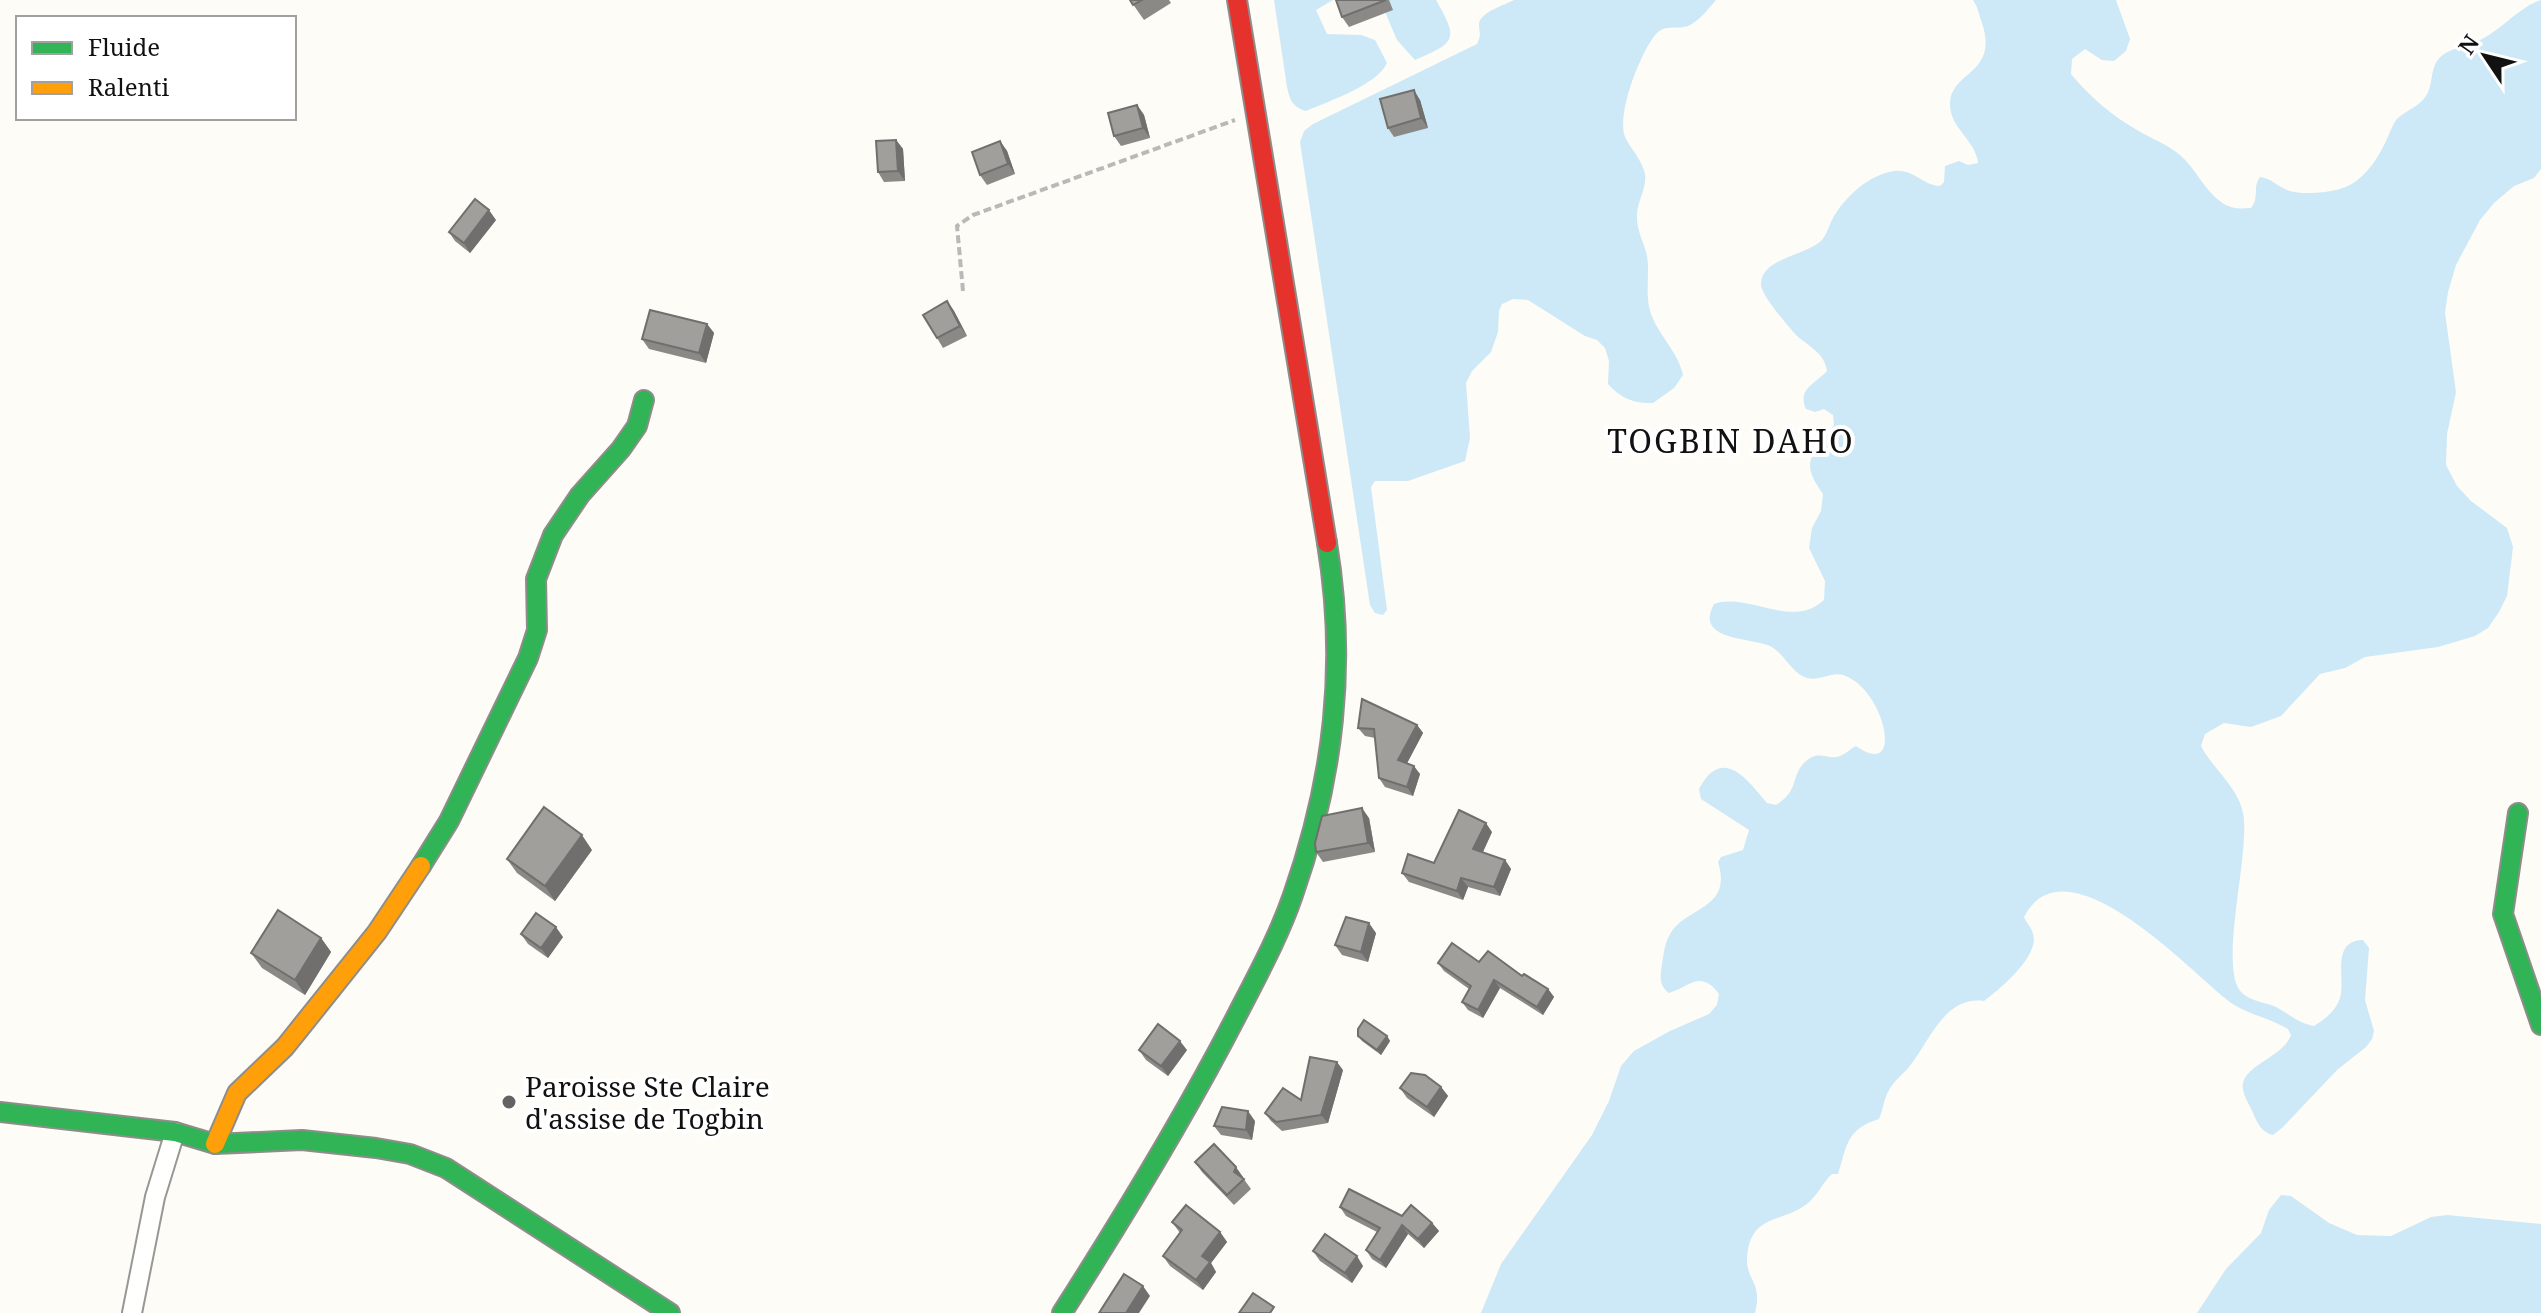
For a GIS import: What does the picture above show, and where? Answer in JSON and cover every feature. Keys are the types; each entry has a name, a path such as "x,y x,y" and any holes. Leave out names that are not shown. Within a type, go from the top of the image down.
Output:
{"street":[{"path":"1062,1313 1151,1175 1211,1068 1262,965 1294,894 1317,804 1335,710 1339,649 1334,587 1237,0"},
{"path":"215,1144 237,1093 285,1047 377,932 449,821 528,658 537,630 536,579 553,535 580,495 637,426 644,400"},
{"path":"2518,813 2503,914 2541,1025"},
{"path":"0,1112 175,1132 215,1144 302,1140 410,1154 446,1168 670,1313"},
{"path":"132,1313 155,1197 175,1132"}],"path":[{"path":"963,291 957,226 973,215 1256,112"}],"water":[{"path":"1274,0 1333,0 1316,10 1327,34 1361,35 1375,40 1387,63 1382,71 1351,92 1306,111 1298,108 1291,100 1287,87"},
{"path":"1380,0 1436,0 1448,23 1450,38 1439,49 1415,60 1397,40"},
{"path":"1514,0 1716,0 1690,25 1664,29 1656,34 1637,68 1624,114 1625,137 1645,174 1637,220 1647,256 1650,311 1677,358 1683,375 1674,388 1653,403 1628,399 1608,384 1609,361 1605,348 1597,340 1585,336 1528,300 1513,299 1502,304 1491,352 1472,371 1466,383 1470,438 1465,461 1408,481 1375,481 1371,487 1387,610 1383,615 1375,613 1370,605 1300,142 1304,131 1313,124 1477,44 1480,20"},
{"path":"1973,0 2116,0 2130,39 2126,51 2114,61 2102,60 2085,49 2072,59 2071,74 2110,112 2180,155 2221,202 2232,207 2251,208 2260,177 2292,192 2304,193 2336,190 2360,178 2382,149 2397,119 2426,96 2435,65 2441,57 2488,35 2541,0 2541,169 2534,178 2514,186 2480,220 2456,265 2445,313 2456,392 2447,434 2446,465 2457,486 2471,501 2507,528 2513,547 2507,596 2488,628 2475,636 2438,647 2365,657 2345,668 2320,674 2281,716 2251,727 2224,723 2205,734 2201,746 2231,786 2243,813 2243,854 2233,936 2235,981 2242,993 2314,1026 2329,1015 2338,1003 2341,962 2346,947 2363,940 2369,948 2365,1000 2374,1031 2372,1039 2337,1070 2283,1127 2273,1135 2269,1134 2258,1124 2247,1101 2244,1081 2254,1068 2286,1043 2291,1035 2288,1029 2233,1004 2156,939 2096,900 2068,892 2043,896 2024,917 2034,943 2017,972 1984,1001 1970,1001 1948,1013 1891,1087 1879,1119 1854,1133 1838,1174 1832,1174 1808,1203 1761,1226 1754,1233 1749,1244 1747,1266 1756,1288 1755,1313 1481,1313 1501,1264 1592,1135 1609,1101 1621,1066 1634,1051 1709,1014 1717,1005 1719,994 1706,982 1695,982 1669,993 1661,978 1670,934 1677,925 1714,898 1721,878 1718,862 1721,857 1743,850 1749,830 1701,799 1699,789 1708,776 1717,769 1734,770 1767,803 1776,805 1789,794 1800,768 1814,756 1840,756 1856,746 1871,754 1880,752 1885,744 1880,716 1872,700 1848,677 1832,675 1812,679 1802,676 1770,646 1717,631 1711,625 1710,616 1714,604 1727,602 1798,612 1824,600 1825,581 1809,548 1823,494 1810,465 1815,451 1834,425 1833,415 1824,409 1815,412 1806,409 1804,396 1809,387 1827,371 1826,365 1770,303 1762,290 1763,276 1776,263 1822,240 1844,202 1876,177 1901,171 1940,186 1944,182 1945,166 1959,161 1968,165 1978,163 1973,147 1954,120 1950,103 1952,92 1980,62 1984,53 1986,40"},
{"path":"2281,1195 2291,1196 2329,1223 2357,1235 2391,1236 2431,1217 2447,1215 2541,1224 2541,1313 2197,1313 2226,1269 2261,1233 2269,1210"}],"building":[{"path":"1336,0 1386,0 1342,17"},
{"path":"1414,90 1421,118 1388,128 1380,99"},
{"path":"1137,105 1143,128 1114,136 1108,113"},
{"path":"896,140 898,171 878,172 876,141"},
{"path":"1000,141 1008,164 980,175 972,152"},
{"path":"475,199 489,210 464,243 449,232"},
{"path":"947,301 960,326 937,338 923,315"},
{"path":"650,310 707,324 699,353 642,339"},
{"path":"1362,699 1417,725 1398,760 1414,766 1407,787 1379,778 1374,729 1358,728"},
{"path":"544,807 582,835 545,886 507,859"},
{"path":"1362,808 1368,843 1316,852 1315,843 1322,816"},
{"path":"1459,810 1486,823 1473,849 1505,860 1494,887 1461,878 1457,891 1402,873 1408,854 1434,863"},
{"path":"278,910 321,938 295,980 251,953"},
{"path":"536,913 556,927 541,948 521,934"},
{"path":"1346,917 1369,923 1361,952 1335,945"},
{"path":"1452,943 1479,962 1488,951 1522,976 1524,974 1548,989 1537,1007 1494,980 1478,1010 1462,1002 1471,986 1438,963"},
{"path":"1364,1020 1387,1036 1377,1050 1358,1036 1358,1029"},
{"path":"1158,1024 1180,1041 1161,1066 1139,1050"},
{"path":"1310,1057 1337,1062 1321,1115 1276,1122 1265,1113 1283,1088 1301,1100"},
{"path":"1411,1073 1425,1075 1441,1087 1427,1107 1400,1088"},
{"path":"1222,1107 1248,1111 1246,1130 1214,1126"},
{"path":"1214,1144 1236,1167 1234,1172 1244,1179 1227,1195 1195,1162"},
{"path":"1349,1189 1402,1216 1411,1205 1432,1223 1418,1239 1402,1225 1380,1260 1366,1250 1380,1228 1340,1207"},
{"path":"1186,1205 1220,1232 1202,1256 1210,1262 1196,1280 1163,1256 1182,1230 1172,1222"},
{"path":"1325,1234 1357,1256 1345,1273 1313,1251"},
{"path":"1124,1274 1143,1286 1126,1313 1099,1313"},
{"path":"1253,1293 1274,1307 1270,1313 1239,1313"}],"traffic: fast":[{"path":"421,866 449,821 528,658 537,630 536,579 553,535 580,495 637,426 644,400"},
{"path":"1062,1313 1196,1091 1267,956 1293,895 1318,808 1333,720 1336,633 1327,543"},
{"path":"2518,813 2503,914 2541,1025"},
{"path":"0,1112 175,1132 215,1144 302,1140 410,1154 446,1168 670,1313"}],"traffic: slow":[{"path":"215,1144 237,1093 285,1047 377,932 421,866"}],"traffic: jam":[{"path":"1237,0 1327,543"}],"place":[{"name":"Paroisse Ste Claire d'assise de Togbin","path":"509,1102"}],"district":[{"name":"TOGBIN DAHO","path":"1731,440"}]}
